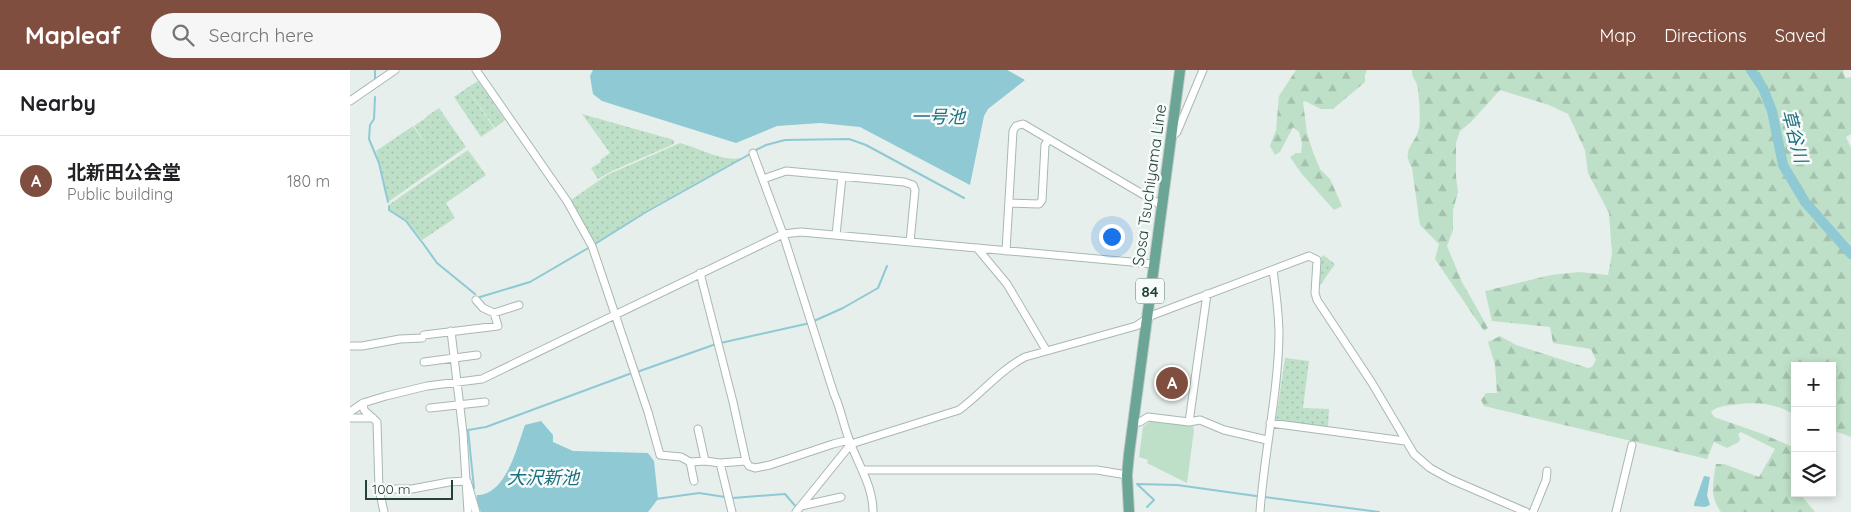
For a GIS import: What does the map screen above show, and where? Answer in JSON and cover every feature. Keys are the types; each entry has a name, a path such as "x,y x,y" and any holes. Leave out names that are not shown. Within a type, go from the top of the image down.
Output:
{"main road":[{"name":"Sosa Tsuchiyama Line","path":"1129,512 1127,475 1133,422 1180,70"}],"street":[{"path":"350,101 395,70"},
{"path":"476,70 567,201 592,246 614,316 648,412 660,455 681,457 690,462 720,463 746,461"},
{"path":"1171,137 1177,132 1203,70"},
{"path":"1006,251 1013,129 1020,124 1161,205"},
{"path":"1009,203 1038,204 1042,200 1045,145 1049,139"},
{"path":"753,153 783,234 834,394 840,406 850,442 863,470 873,512"},
{"path":"766,178 786,171 904,182 913,185 915,190 910,242"},
{"path":"836,235 842,177"},
{"path":"350,412 363,403 427,386 482,379 783,234 801,232 1153,264"},
{"path":"977,248 1007,284 1046,350"},
{"path":"700,274 734,402 746,461 749,466 754,468 959,410 1017,361 1046,350 1136,326 1153,315 1309,256 1317,260 1314,293 1317,300 1372,383 1414,454 1430,468 1450,479 1526,512"},
{"path":"1260,512 1267,440 1278,366 1279,334 1273,270"},
{"path":"1189,422 1207,294"},
{"path":"476,300 483,308 494,313 519,305"},
{"path":"350,346 362,346 451,331 498,326 494,313"},
{"path":"451,331 460,405 468,512"},
{"path":"424,362 477,355"},
{"path":"430,408 486,402"},
{"path":"363,403 364,410 376,422 379,489 384,512"},
{"path":"1133,422 1140,422 1148,416 1189,422 1200,420 1224,430 1267,440"},
{"path":"350,418 373,418"},
{"path":"1270,423 1405,441"},
{"path":"698,429 705,461"},
{"path":"798,509 850,442"},
{"path":"1616,512 1632,445"},
{"path":"690,462 694,481"},
{"path":"720,463 732,512"},
{"path":"863,470 1097,470 1127,475"},
{"path":"1533,512 1546,480 1547,471"},
{"path":"379,489 412,489 449,482 467,481"},
{"path":"467,481 476,512"},
{"path":"798,509 841,497"}],"green space":[{"path":"1296,70 1367,70 1365,82 1333,109 1321,109 1305,101 1303,102 1307,133 1313,152 1320,169 1330,179 1342,206 1334,210 1301,173 1290,157 1296,153 1301,153 1302,143 1299,132 1293,127 1280,152 1275,155 1270,146 1276,130 1279,96"},
{"path":"1412,70 1843,70 1845,78 1851,77 1851,134 1846,137 1851,148 1851,437 1836,431 1836,362 1791,362 1791,413 1780,408 1757,403 1724,406 1711,412 1714,417 1763,434 1791,446 1791,497 1802,497 1815,512 1721,512 1713,494 1716,464 1724,464 1759,477 1775,449 1741,432 1738,434 1739,442 1727,448 1714,442 1707,459 1484,406 1481,400 1486,393 1497,393 1495,365 1488,342 1500,336 1516,345 1588,368 1592,367 1596,360 1591,349 1553,343 1550,327 1492,321 1485,291 1551,275 1579,272 1608,275 1612,254 1609,213 1588,173 1585,150 1568,114 1549,105 1500,90 1471,122 1460,131 1456,143 1458,192 1453,210 1453,230 1447,246 1462,282 1488,328 1484,331 1435,259 1439,244 1420,225 1412,168 1408,156 1408,151 1420,124 1418,89"},
{"path":"478,81 505,120 495,128 467,88"},
{"path":"467,88 494,128 481,137 454,97"},
{"path":"439,108 466,147 388,202 376,151 413,126 429,149 414,126 427,117 431,123 427,116"},
{"path":"582,114 674,140 674,144 598,179 591,168 610,153"},
{"path":"680,143 726,158 742,158 649,209 594,244 570,203 571,200 607,175"},
{"path":"468,150 486,175 446,203 455,218 422,240 407,221 389,209 390,204"},
{"path":"1323,255 1335,264 1317,290 1319,261"},
{"path":"1285,358 1309,361 1303,408 1329,409 1328,428 1278,421 1276,419"},
{"path":"1152,420 1193,426 1187,483 1147,463 1148,460 1139,457 1143,427"}],"water":[{"name":"一号池","path":"593,70 1007,70 1025,80 988,109 984,116 970,185 860,127 820,123 777,126 736,143 602,101 593,94 590,76"},
{"name":"大沢新池","path":"541,421 553,435 553,442 573,451 648,453 654,461 658,499 648,512 481,512 477,495 487,493 503,479 514,457 525,425"},
{"path":"1704,476 1710,477 1707,495 1710,505 1705,507 1694,506 1694,504"}],"waterway":[{"path":"375,70 375,80"},
{"name":"草谷川","path":"1751,70 1763,88 1772,111 1783,165 1805,202 1851,254"},
{"path":"375,97 374,119 370,125 369,139 379,163 388,202"},
{"path":"754,151 766,145 785,140 849,139 866,145 964,198"},
{"path":"595,244 646,212 750,154"},
{"path":"389,206 389,210 406,221 421,241"},
{"path":"422,242 437,263 475,294"},
{"path":"480,297 530,282 590,247"},
{"path":"814,321 843,308 878,288 887,266"},
{"path":"637,372 716,344 810,323"},
{"path":"474,488 468,430 486,427 632,373"},
{"path":"1147,507 1154,500 1137,484 1177,485 1256,496"},
{"path":"656,499 699,493 725,497"},
{"path":"733,498 785,494 797,508"},
{"path":"1265,497 1379,512"}],"place":[{"name":"北新田公会堂","path":"1172,383"}]}
